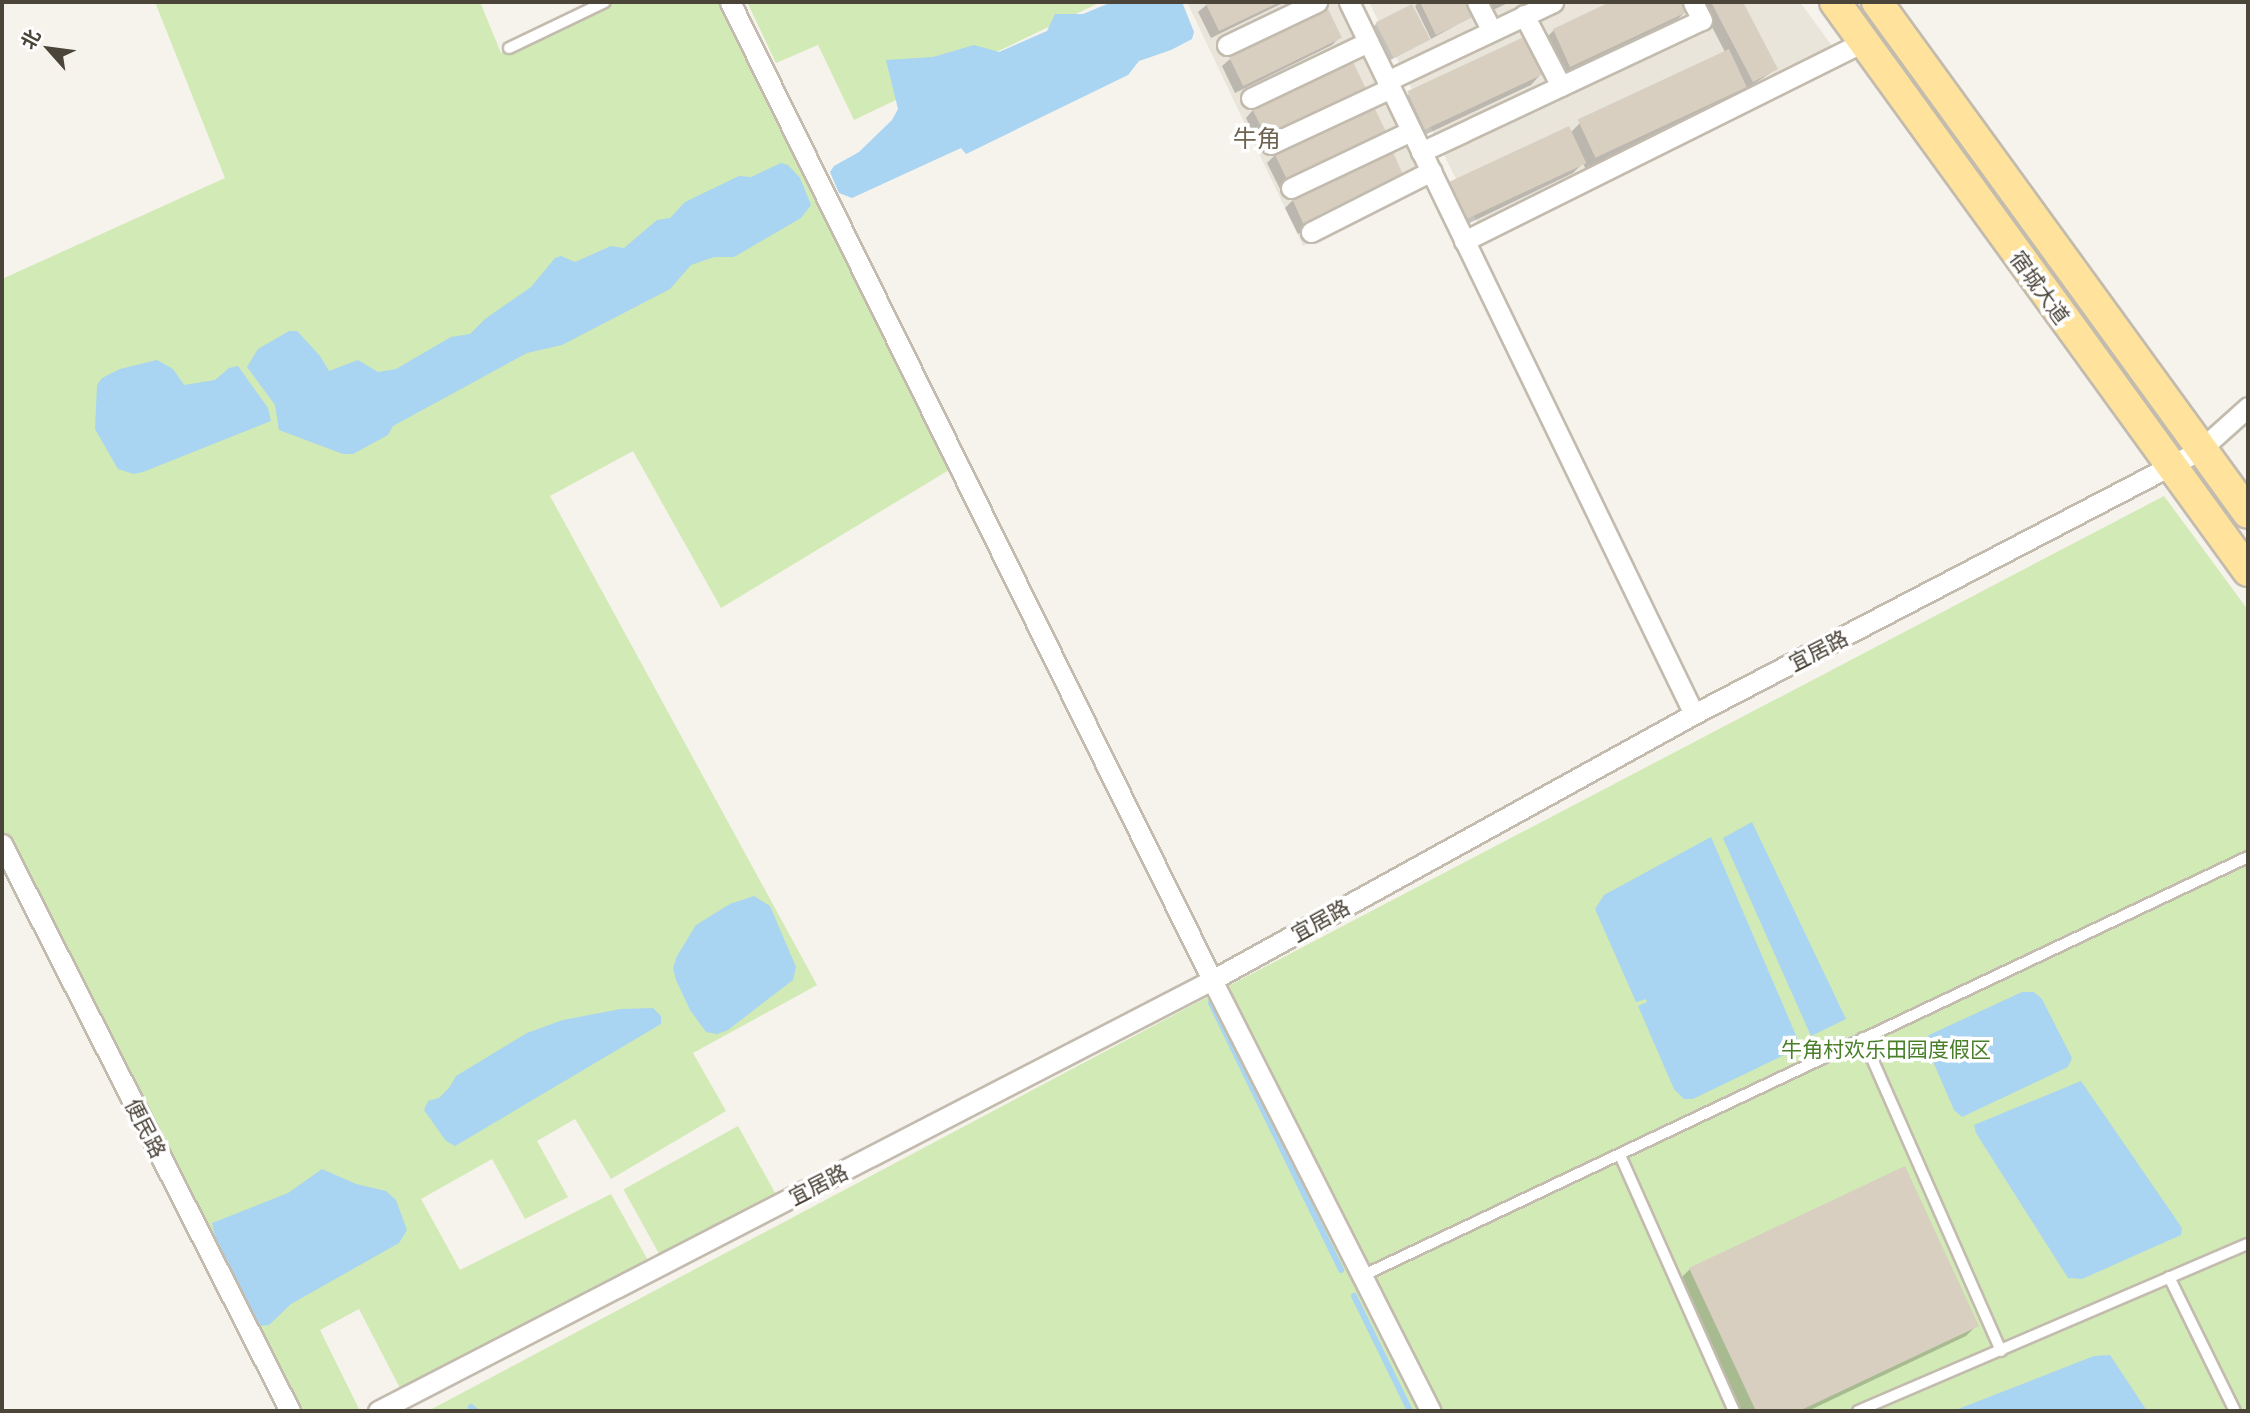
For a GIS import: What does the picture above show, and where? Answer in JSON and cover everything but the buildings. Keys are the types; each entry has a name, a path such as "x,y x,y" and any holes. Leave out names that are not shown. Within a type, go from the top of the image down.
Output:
{"main road":[{"name":"宿城大道","path":"1835,2 2248,571"},
{"name":"宿城大道","path":"1878,2 2248,513"}],"street":[{"path":"730,2 1212,979 1431,1411"},
{"path":"1227,45 1317,2"},
{"path":"1477,2 1491,30"},
{"path":"1271,144 1491,30 1553,2"},
{"path":"1421,152 1702,20 1693,2"},
{"path":"1352,3 1368,42 1694,714"},
{"path":"1524,15 1561,86"},
{"path":"1251,98 1368,42"},
{"path":"1465,241 1864,42"},
{"path":"1291,188 1411,131"},
{"path":"1311,232 1431,171"},
{"name":"宜居路","path":"378,1411 1212,979 1694,714 2170,467 2200,450 2248,407"},
{"name":"便民路","path":"2,844 290,1411"}],"lane":[{"path":"509,48 605,2"},
{"path":"1364,1275 2248,857"},
{"path":"1863,1038 2001,1351"},
{"path":"1620,1155 1734,1411"},
{"path":"1858,1411 2248,1244"},
{"path":"2169,1278 2235,1411"}],"shaded area":[{"path":"1187,2 1337,2 1425,181 1303,246"},
{"path":"1369,2 1800,2 1835,50 1479,226"}],"green space":[{"path":"155,2 480,2 501,53 614,2 719,2 949,470 721,608 633,451 550,496 817,985 693,1053 726,1111 611,1179 575,1119 537,1141 568,1197 525,1219 492,1159 421,1199 460,1270 611,1194 649,1262 402,1392 359,1309 320,1330 360,1411 303,1411 2,832 2,279 225,178"},
{"path":"747,2 1101,2 854,120 818,45 776,63"},
{"name":"牛角村欢乐田园度假区","path":"2164,496 2248,610 2248,1411 428,1411 1234,983"},
{"path":"738,1126 777,1197 663,1260 623,1190"}],"water":[{"path":"1112,2 1182,2 1194,32 1192,39 1171,50 1139,61 1128,75 966,154 961,148 852,198 839,193 830,172 834,166 859,152 892,120 898,109 886,60 933,57 974,45 999,52 1047,31 1055,14 1083,14"},
{"path":"781,163 788,165 800,178 811,205 801,218 734,257 714,257 691,265 670,289 562,345 527,353 393,426 388,435 353,454 343,454 279,430 275,405 247,367 258,349 289,331 297,331 320,356 329,371 358,360 378,372 396,369 451,337 470,334 485,319 531,287 555,258 561,256 575,262 611,246 624,248 657,220 670,218 685,202 739,176 751,177"},
{"path":"157,360 173,369 184,385 215,380 229,368 238,366 268,408 271,421 143,472 134,474 118,469 95,429 97,385 102,378 120,369"},
{"path":"1752,822 1846,1019 1811,1036 1723,838"},
{"path":"1711,837 1801,1047 1693,1099 1684,1099 1674,1089 1638,1006 1647,1002 1646,999 1636,1002 1595,909 1604,895"},
{"path":"754,896 770,906 796,967 793,980 728,1030 717,1034 706,1032 690,1010 676,980 673,968 677,956 696,925 730,904"},
{"path":"2022,992 2034,992 2042,999 2072,1058 2068,1067 1962,1117 1954,1110 1925,1043 1929,1035"},
{"path":"653,1008 661,1016 661,1024 455,1146 446,1141 424,1110 428,1101 439,1098 456,1076 527,1033 563,1020 621,1009"},
{"path":"2081,1081 2182,1228 2181,1235 2082,1279 2068,1278 1976,1133 1974,1125"},
{"path":"322,1169 356,1184 386,1191 396,1200 407,1230 399,1243 291,1304 269,1325 258,1326 249,1317 216,1242 212,1223 288,1193"},
{"path":"2110,1355 2147,1411 1953,1411 2094,1356"}],"waterway":[{"path":"1211,1003 1341,1270"},
{"path":"1354,1296 1410,1411"},
{"path":"471,1407 476,1411"}],"district":[{"name":"牛角","path":"1257,138"}]}
